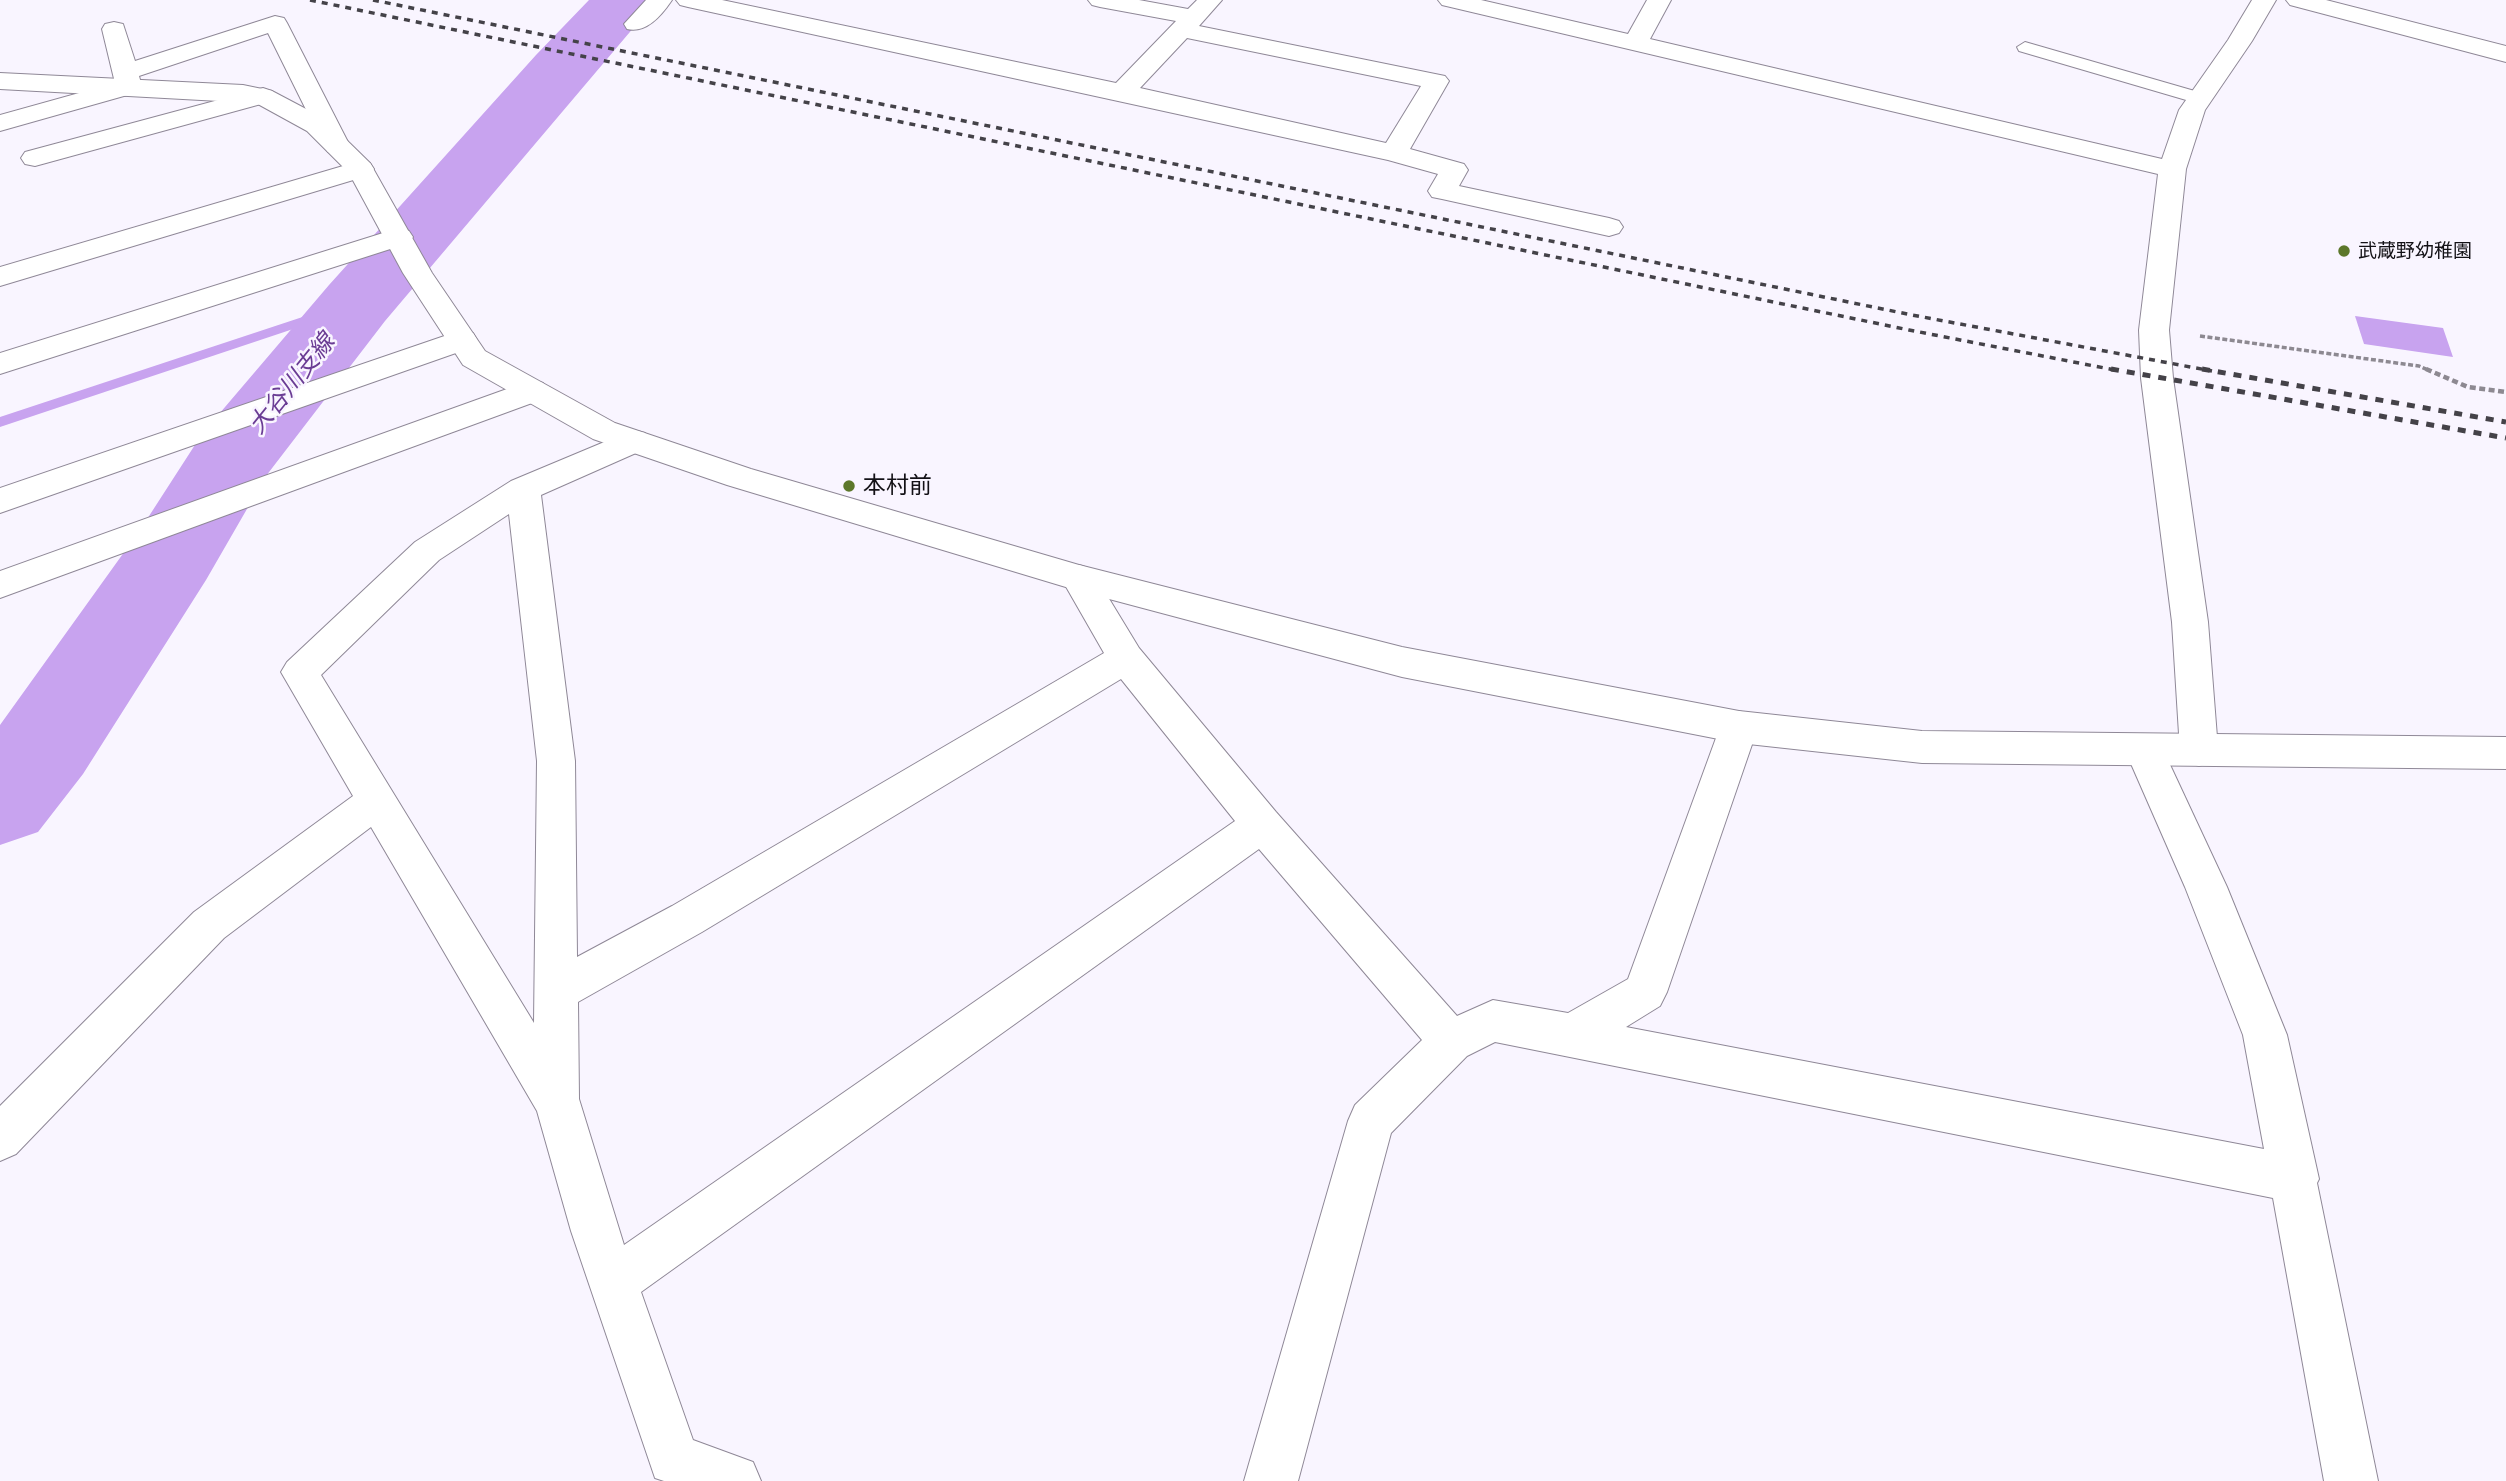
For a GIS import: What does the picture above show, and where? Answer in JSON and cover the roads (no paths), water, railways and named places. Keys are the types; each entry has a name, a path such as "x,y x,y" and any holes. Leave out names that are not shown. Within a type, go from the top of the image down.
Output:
{"street":[{"path":"636,24 660,0"},
{"path":"688,0 1394,153 1454,170 1442,191 1609,227"},
{"path":"1100,0 1186,23 1436,81 1394,153"},
{"path":"1122,92 1210,0"},
{"path":"1450,0 2172,169"},
{"path":"1634,45 1659,0"},
{"path":"2199,750 2190,622 2157,377 2154,330 2172,169 2192,110 2240,41 2264,0"},
{"path":"2298,0 2506,54"},
{"path":"0,122 127,80 275,23 337,146"},
{"path":"114,29 127,80"},
{"path":"0,81 127,80 263,96 316,125 360,169 418,273 474,358 604,431 739,477 1079,578 1402,662 1740,727 1922,747 2506,753"},
{"path":"34,158 263,96"},
{"path":"0,277 360,169"},
{"path":"0,364 399,237"},
{"path":"0,501 462,340"},
{"path":"0,585 532,391"},
{"path":"633,441 523,489 427,551 299,672 556,1099 612,1282 674,1459 734,1481"},
{"path":"523,489 556,761 556,1099"},
{"path":"1079,578 1126,658 1262,824 1451,1041"},
{"path":"555,992 687,919 1126,658"},
{"path":"1572,1035 1646,992 1740,727"},
{"path":"2144,750 2206,887 2265,1035 2295,1179 2351,1481"},
{"path":"0,1138 209,925 377,800"},
{"path":"612,1282 1262,824"},
{"path":"1271,1481 1371,1121 1451,1041 1493,1021 2295,1179"}],"lane":[{"path":"2025,47 2199,98"}],"waterway":[{"name":"大谷川支線","path":"0,800 46,744 173,555 233,456 357,303 560,69 625,0"},
{"path":"0,422 357,303"}],"railway":[{"path":"310,0 1909,330 2120,371"},
{"path":"373,0 1912,315 2212,371"},
{"path":"2111,369 2506,438"},
{"path":"2202,369 2506,422"}],"place":[{"name":"武蔵野幼稚園","path":"2344,251"},
{"name":"本村前","path":"849,486"}]}
